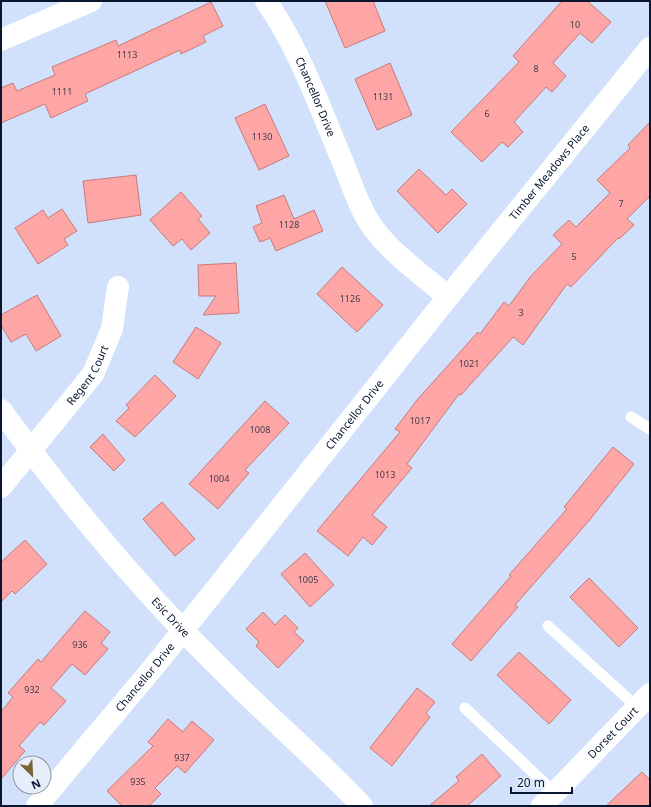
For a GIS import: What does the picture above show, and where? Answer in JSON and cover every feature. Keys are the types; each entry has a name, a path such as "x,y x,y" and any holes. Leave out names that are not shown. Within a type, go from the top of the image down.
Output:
{"street":[{"path":"1,40 91,1"},
{"name":"Chancellor Drive","path":"37,806 183,630 448,297 393,251 374,228 357,199 294,46 266,1"},
{"name":"Timber Meadows Place","path":"448,297 650,48"},
{"name":"Regent Court","path":"1,488 93,374 112,329 118,287"},
{"name":"Esic Drive","path":"1,410 31,452 120,562 232,680 362,806"},
{"name":"Dorset Court","path":"548,799 644,700"}],"lane":[{"path":"631,417 650,429"},
{"path":"548,626 644,700"},
{"path":"465,708 548,799"}],"building":[{"path":"325,1 373,1 385,31 345,48"},
{"path":"562,1 587,1 611,22 592,43 580,33 553,63 566,76 552,92 546,87 514,122 523,132 508,147 502,142 482,162 451,132 519,62 513,56"},
{"path":"211,2 223,26 203,36 206,42 181,54 180,50 85,94 88,101 51,118 45,104 1,123 1,88 13,83 17,91 55,75 52,67 116,40 118,46"},
{"path":"390,63 412,115 377,130 355,79"},
{"path":"265,104 289,156 259,170 235,118"},
{"path":"650,122 650,196 627,219 634,225 619,239 618,238 571,287 567,284 523,345 513,337 461,395 459,394 407,464 412,468 372,515 387,527 372,545 363,537 348,556 317,531 400,432 395,429 417,400 478,332 480,334 504,302 509,306 531,276 562,244 553,235 569,220 576,227 610,193 597,180 630,148 628,145"},
{"path":"419,169 446,195 452,189 467,204 438,233 397,191"},
{"path":"136,175 141,215 88,223 83,181"},
{"path":"181,192 202,216 198,219 210,233 191,250 182,239 173,246 150,220"},
{"path":"284,195 294,219 314,210 323,231 276,251 270,238 260,242 253,227 262,223 256,206"},
{"path":"62,209 77,231 64,239 68,245 38,264 15,228 43,210 48,218"},
{"path":"236,263 239,313 203,315 216,296 199,296 198,265"},
{"path":"342,267 383,305 357,332 317,294"},
{"path":"37,295 61,336 36,351 26,334 11,342 1,325 1,315"},
{"path":"196,327 221,343 198,379 173,362"},
{"path":"155,375 176,396 135,437 116,421 129,408 126,405"},
{"path":"265,401 289,423 245,470 249,473 218,509 189,484"},
{"path":"103,434 125,460 114,471 90,447"},
{"path":"613,447 634,464 588,522 515,605 518,607 471,661 452,644 511,576 509,575 567,509 564,507"},
{"path":"162,502 195,539 175,556 143,519"},
{"path":"25,540 47,564 15,594 12,591 1,602 1,562"},
{"path":"305,553 334,585 310,607 281,574"},
{"path":"589,578 638,628 619,647 570,597"},
{"path":"85,611 110,632 101,643 108,649 85,675 72,664 51,688 66,701 44,725 40,722 19,746 25,751 22,755 12,755 12,766 1,779 1,712 13,697 8,693 38,659 41,662"},
{"path":"263,612 275,625 285,615 298,628 294,632 304,641 278,668 256,646 259,642 246,629"},
{"path":"519,652 571,700 549,724 497,675"},
{"path":"417,688 435,702 426,713 430,717 392,766 370,748"},
{"path":"168,719 183,732 192,721 214,740 185,773 177,766 155,788 161,794 149,806 122,806 107,791 153,746 148,742"},
{"path":"482,754 501,776 467,806 429,806 459,781 456,777"},
{"path":"642,772 650,780 650,806 606,806"}]}
